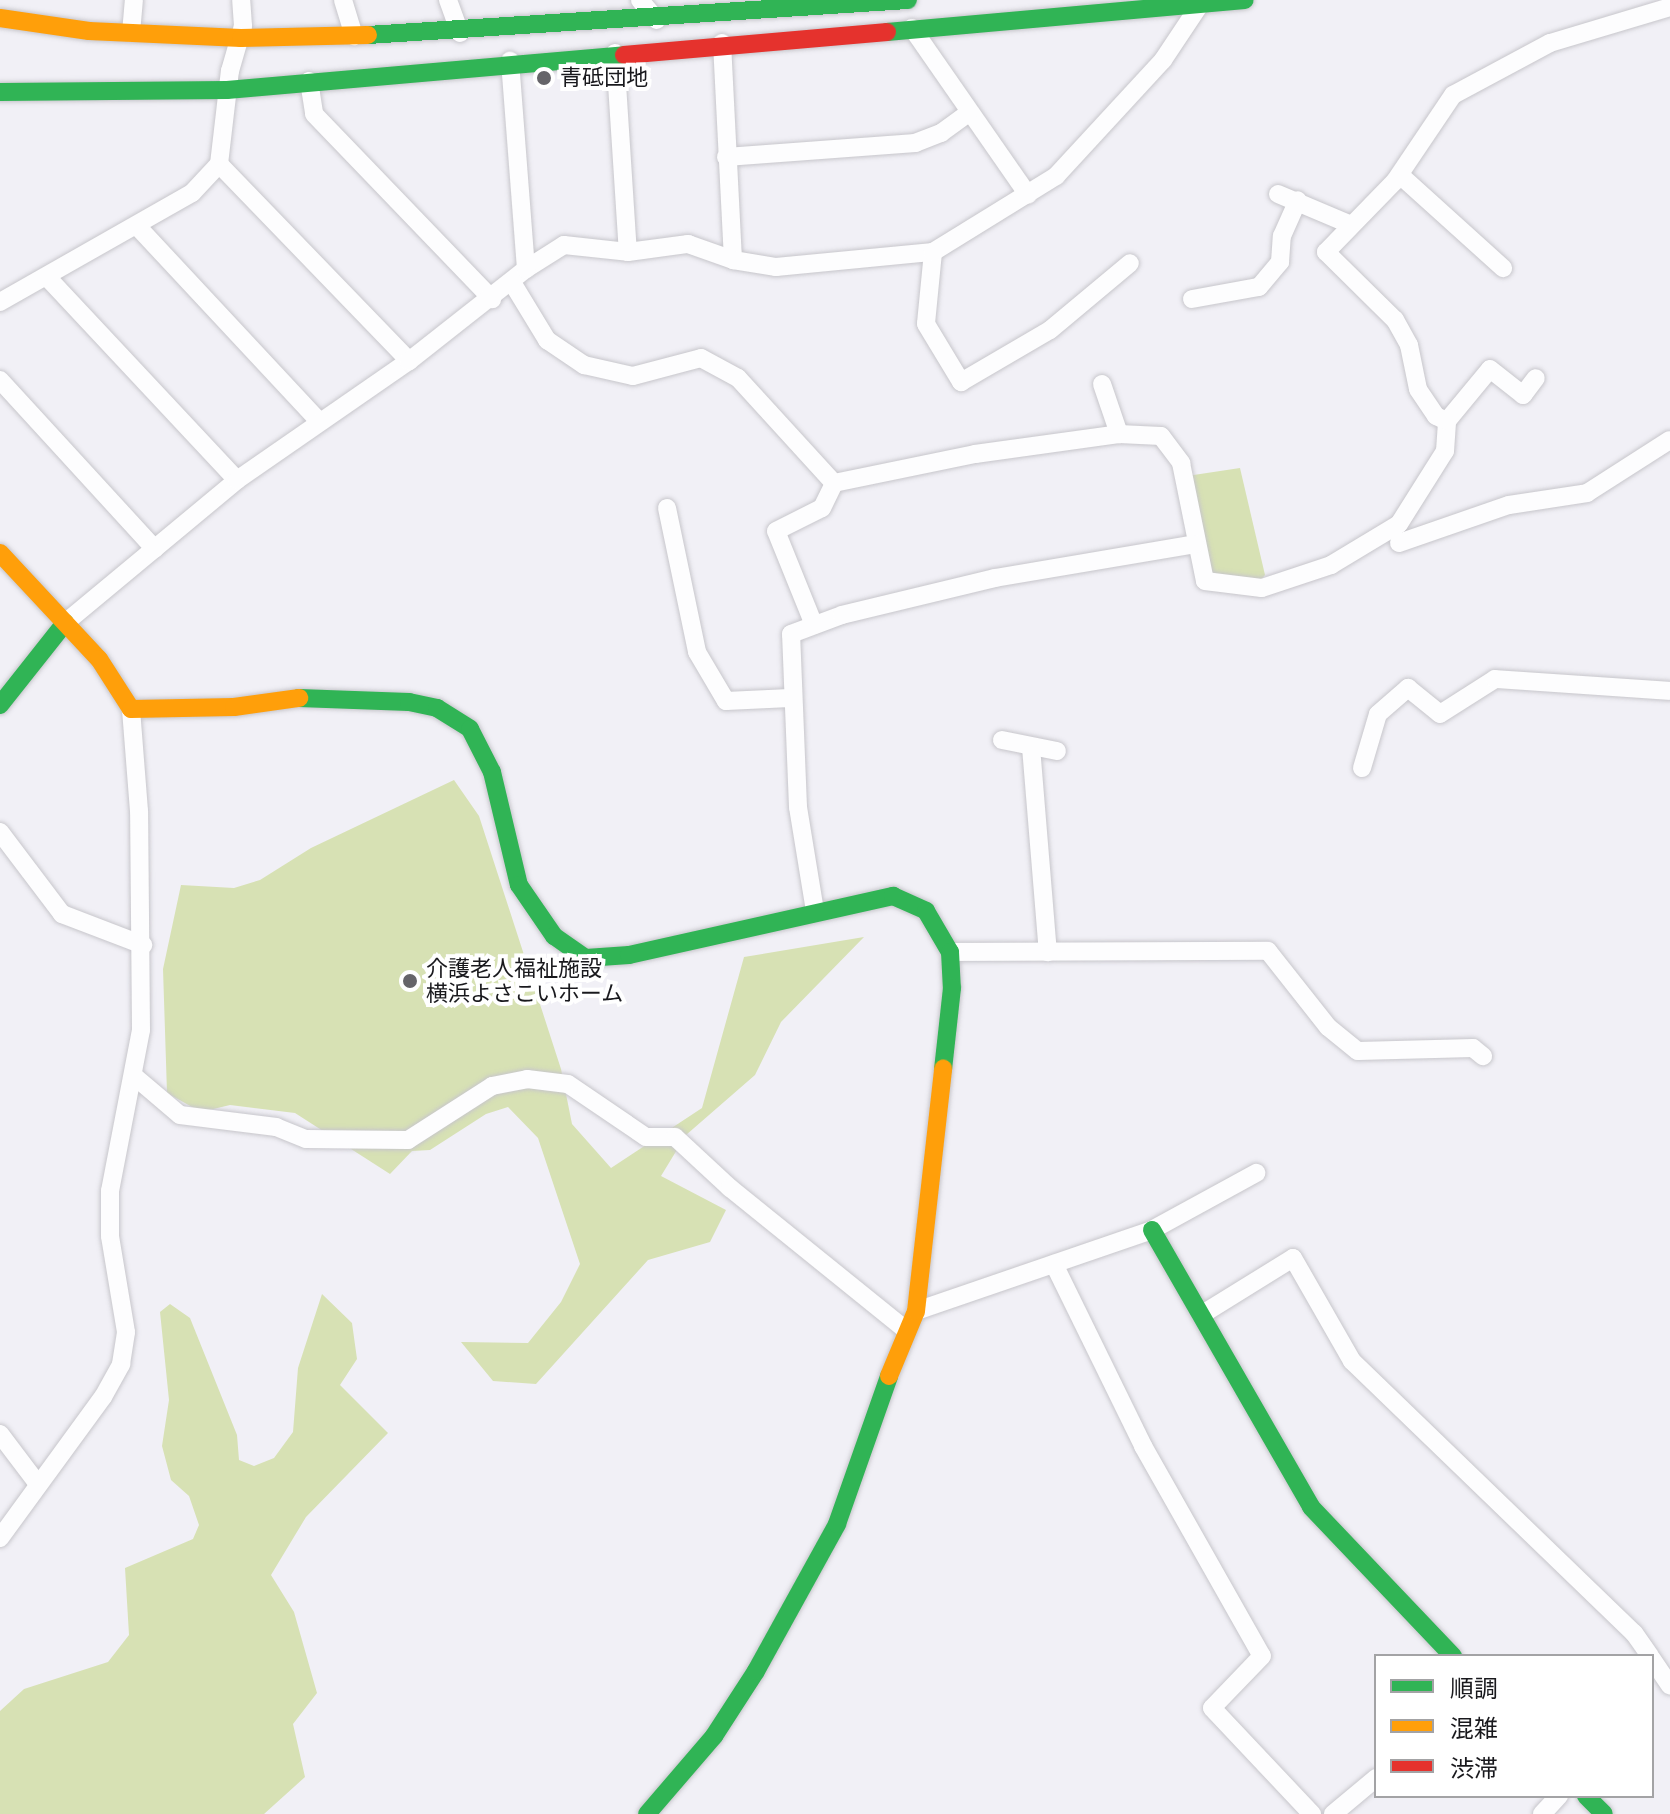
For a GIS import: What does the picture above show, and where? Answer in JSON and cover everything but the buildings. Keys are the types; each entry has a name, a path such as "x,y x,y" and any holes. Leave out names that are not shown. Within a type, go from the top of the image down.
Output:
{"street":[{"path":"131,33 134,0"},
{"path":"0,302 192,193 219,164 227,90 241,38 241,0"},
{"path":"343,0 354,36"},
{"path":"448,0 460,33"},
{"path":"640,0 657,20"},
{"path":"0,18 131,33 241,38 354,36 460,33 657,20 773,5 908,0"},
{"path":"0,92 227,90 510,61 1245,0"},
{"path":"0,705 65,623 237,480 317,419 409,361 513,284 526,269 564,245 628,252 688,244 733,260 776,267 933,252 1028,195 1094,140 1163,60 1202,2"},
{"path":"1447,421 1436,416 1418,389 1409,345 1395,320 1326,252 1349,224 1400,175 1453,95 1550,43 1670,7"},
{"path":"912,28 1028,195"},
{"path":"722,43 733,260"},
{"path":"615,53 628,252"},
{"path":"510,61 526,269"},
{"path":"309,81 314,114 492,299"},
{"path":"726,157 915,143 969,113"},
{"path":"219,164 409,361"},
{"path":"1400,175 1503,268"},
{"path":"1278,194 1349,224"},
{"path":"1192,299 1259,287 1280,262 1282,236 1298,200"},
{"path":"137,226 317,419"},
{"path":"933,252 926,324 961,382 1050,330 1130,263"},
{"path":"47,277 237,480"},
{"path":"513,284 547,340 584,365 633,376 701,358 738,378 834,483"},
{"path":"834,483 975,454 1119,434 1161,436 1181,463 1195,544 1205,581 1262,588 1331,565 1399,524 1439,464 1447,421 1490,369 1523,395 1536,378"},
{"path":"0,380 155,549"},
{"path":"1102,384 1119,434"},
{"path":"1399,543 1509,505 1587,493 1670,440"},
{"path":"814,625 776,531 822,508 834,483"},
{"path":"667,508 697,652 726,701 790,698"},
{"path":"815,911 798,807 790,698 791,634 814,625 995,578 1195,544"},
{"path":"0,553 99,659 131,709 143,945 141,1030 110,1191 110,1236 126,1332 121,1364 103,1397 37,1483 0,1538"},
{"path":"1362,768 1378,714 1408,688 1440,714 1495,679 1670,691"},
{"path":"131,709 234,707 317,695 437,708 470,729 492,772 519,885 554,936 586,958 629,955 893,896 932,917 950,952 952,988 916,1311 905,1329 837,1524 714,1736 647,1814"},
{"path":"1002,740 1057,751"},
{"path":"1031,747 1048,952"},
{"path":"0,832 62,914 143,945"},
{"path":"950,952 1268,951 1328,1027 1358,1051 1473,1048 1483,1056"},
{"path":"134,1076 180,1115 276,1127 306,1139 408,1140 492,1086 527,1079 568,1084 646,1137 675,1137 730,1188 905,1329"},
{"path":"916,1311 1152,1230 1256,1173"},
{"path":"1152,1230 1311,1507 1451,1654"},
{"path":"1201,1315 1293,1258 1352,1361 1634,1633 1648,1654"},
{"path":"1054,1264 1143,1446 1262,1656 1212,1708 1312,1814"},
{"path":"0,1434 37,1483"},
{"path":"1654,1662 1670,1686"},
{"path":"1333,1814 1374,1780"},
{"path":"1542,1814 1557,1798"},
{"path":"1588,1798 1604,1814"}],"green space":[{"path":"1240,468 1265,575 1260,581 1213,576 1187,476"},
{"path":"454,780 479,816 561,1069 572,1124 611,1168 702,1108 744,957 864,937 781,1022 755,1075 686,1135 661,1176 726,1210 710,1242 648,1260 536,1384 493,1381 461,1342 528,1343 561,1302 580,1264 538,1138 508,1107 486,1114 430,1150 412,1151 390,1174 295,1113 230,1105 201,1112 167,1093 163,969 181,885 234,888 260,880 311,848"},
{"path":"322,1294 352,1323 357,1359 340,1385 388,1433 306,1517 271,1575 294,1612 317,1693 293,1724 305,1777 264,1814 0,1814 0,1711 24,1689 108,1662 129,1635 125,1568 193,1539 199,1525 189,1496 171,1480 162,1446 169,1400 160,1312 170,1304 190,1318 237,1435 239,1460 254,1466 274,1458 293,1432 298,1368"}],"traffic: fast":[{"path":"368,35 908,0"},
{"path":"887,32 1245,0"},
{"path":"0,92 227,90 624,55"},
{"path":"0,705 65,623"},
{"path":"299,698 409,702 437,708 470,729 492,772 519,885 554,936 586,958 629,955 893,896 926,911 950,952 952,988 943,1069"},
{"path":"1152,1230 1311,1507 1451,1654"},
{"path":"647,1814 714,1736 756,1671 837,1524 889,1376"},
{"path":"1588,1798 1604,1814"}],"traffic: slow":[{"path":"0,18 89,31 241,38 368,35"},
{"path":"0,553 99,659 131,709 234,707 299,698"},
{"path":"889,1376 916,1311 943,1069"}],"traffic: jam":[{"path":"624,55 887,32"}],"place":[{"name":"青砥団地","path":"544,78"},
{"name":"介護老人福祉施設 横浜よさこいホーム","path":"410,981"}]}
